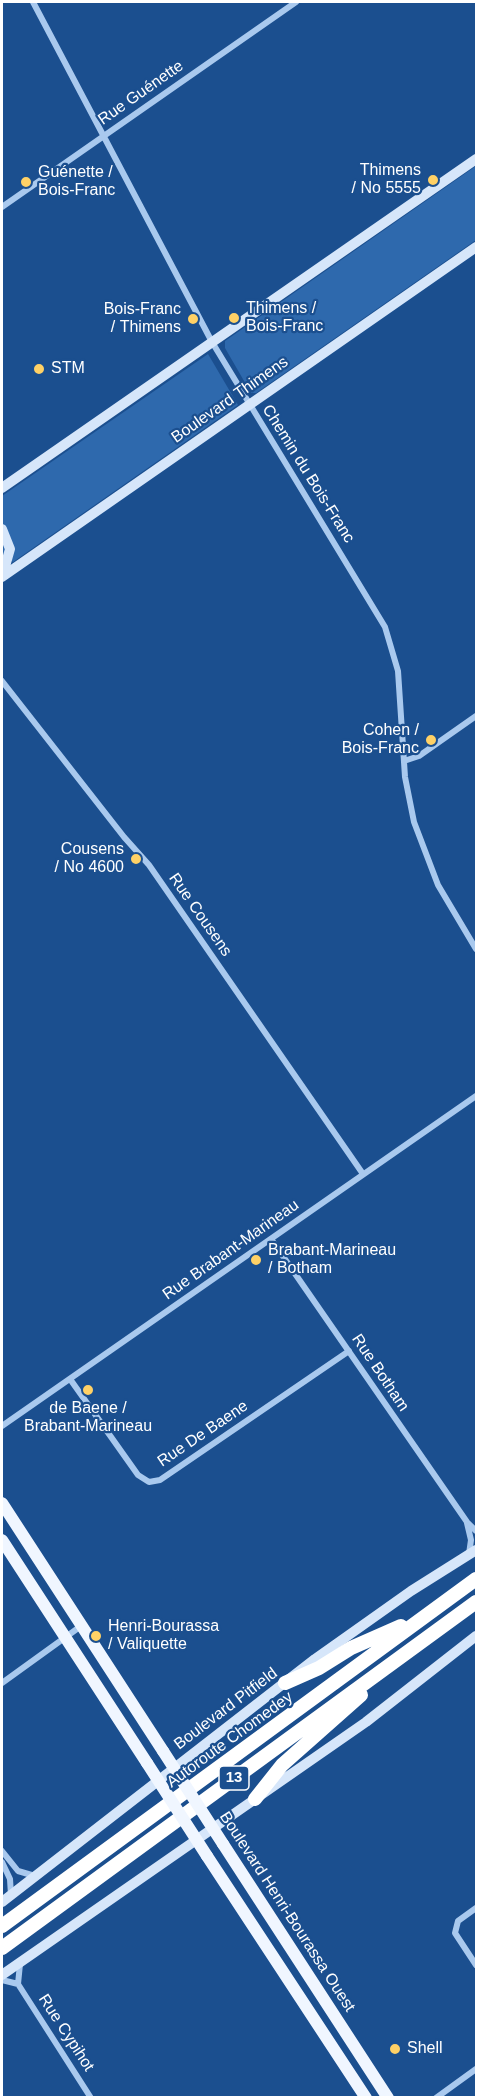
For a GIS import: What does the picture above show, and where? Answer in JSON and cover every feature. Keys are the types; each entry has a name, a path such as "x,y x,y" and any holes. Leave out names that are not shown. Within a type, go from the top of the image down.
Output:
{"highway":[{"name":"Autoroute Chomedey","path":"2,1926 477,1579"},
{"name":"Autoroute Chomedey","path":"2,1947 477,1602"},
{"path":"285,1683 319,1668 351,1648 425,1616"},
{"path":"255,1799 282,1765 319,1735 399,1658"}],"main road":[{"name":"Boulevard Henri-Bourassa Ouest","path":"2,1503 388,2097"},
{"path":"2,1540 366,2097"}],"street":[{"name":"Chemin du Bois-Franc","path":"33,2 212,342 386,627 398,671 404,760 411,811 426,857 441,891 477,949"},
{"name":"Rue Guénette","path":"2,207 296,2"},
{"path":"2,488 477,159"},
{"name":"Boulevard Thimens","path":"2,577 477,247"},
{"path":"2,529 10,549 2,577"},
{"name":"Rue Cousens","path":"2,681 120,833 149,865 363,1174"},
{"path":"404,760 419,756 477,716"},
{"name":"Rue Brabant-Marineau","path":"2,1426 477,1096"},
{"name":"Rue Botham","path":"271,1239 466,1522 477,1531"},
{"name":"Rue De Baene","path":"70,1379 138,1475 149,1482 160,1480 349,1351"},
{"name":"Rue Botham","path":"466,1522 473,1552"},
{"name":"Boulevard Pitfield","path":"6,1898 350,1633 473,1552"},
{"path":"2,1683 81,1626"},
{"path":"2,1975 366,1722 477,1636"},
{"path":"2,1851 18,1871 35,1876"},
{"path":"2,1862 10,1879 6,1898"},
{"path":"477,1908 458,1921 454,1933 477,1965"},
{"name":"Rue Cypihot","path":"20,1962 18,1984 91,2097"},
{"name":"Rue Cypihot","path":"2,1980 18,1984"},
{"path":"436,2097 477,2069"}],"shaded area":[{"path":"476,166 476,240 256,393 251,393 225,348 225,341"},
{"path":"208,354 238,405 13,562 5,555 2,561 2,496"}],"place":[{"name":"Thimens / No 5555","path":"433,180"},
{"name":"Guénette / Bois-Franc","path":"26,182"},
{"name":"Thimens / Bois-Franc","path":"234,318"},
{"name":"Bois-Franc / Thimens","path":"193,319"},
{"name":"STM","path":"39,369"},
{"name":"Cohen / Bois-Franc","path":"431,740"},
{"name":"Cousens / No 4600","path":"136,859"},
{"name":"Brabant-Marineau / Botham","path":"256,1260"},
{"name":"de Baene / Brabant-Marineau","path":"88,1390"},
{"name":"Henri-Bourassa / Valiquette","path":"96,1636"},
{"name":"Shell","path":"395,2049"}]}
